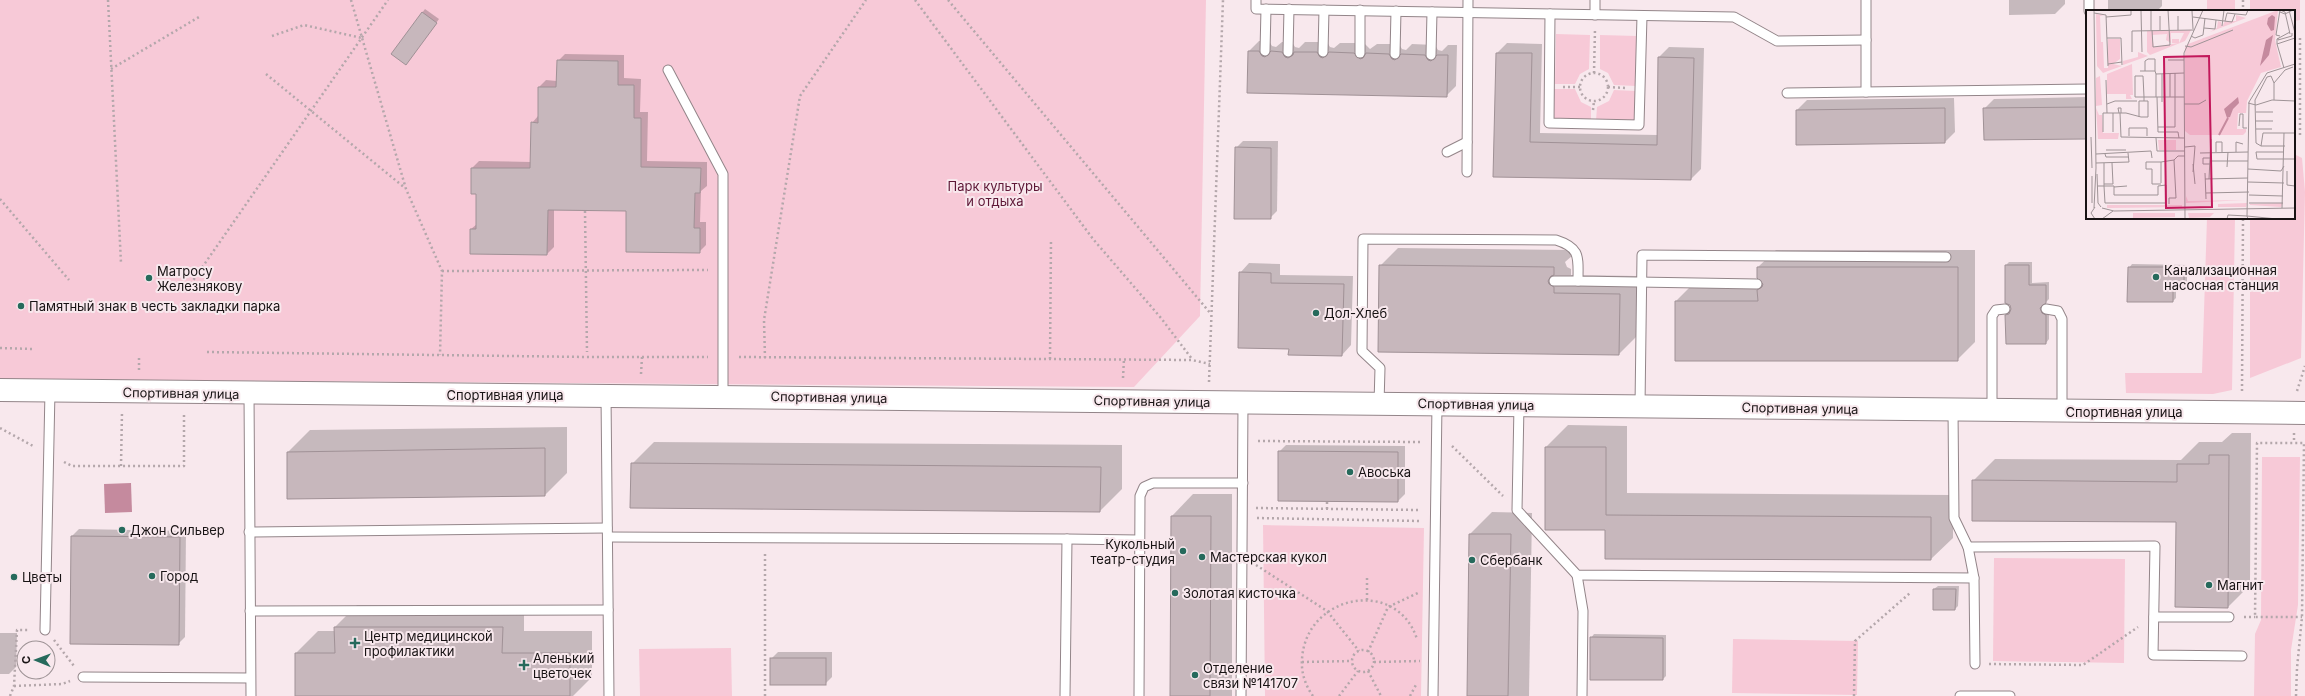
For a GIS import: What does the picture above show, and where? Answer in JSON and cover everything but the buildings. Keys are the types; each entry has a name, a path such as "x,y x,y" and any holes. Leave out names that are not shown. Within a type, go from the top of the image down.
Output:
{"street":[{"name":"Спортивная улица","path":"0,390 723,396 1242,403 2305,413"}],"lane":[{"path":"1256,0 1256,9 1734,17 1777,41 1866,40"},
{"path":"1467,172 1468,0"},
{"path":"1595,0 1595,15"},
{"path":"1866,0 1866,92"},
{"path":"1265,51 1266,9"},
{"path":"1288,52 1289,9"},
{"path":"1323,52 1324,10"},
{"path":"1360,10 1360,53"},
{"path":"1395,54 1396,11"},
{"path":"1431,55 1432,12"},
{"path":"1550,14 1549,124 1639,126 1642,16"},
{"path":"668,70 723,174 723,396"},
{"path":"1787,93 2086,89"},
{"path":"1447,152 1467,142"},
{"path":"1379,404 1380,368 1362,351 1363,239 1556,240 1570,245 1578,257 1578,281"},
{"path":"1640,406 1642,255 1946,257"},
{"path":"1554,281 1757,284"},
{"path":"1992,411 1992,316 1996,310 2005,309"},
{"path":"2046,309 2058,311 2062,319 2062,411"},
{"path":"45,630 50,454 50,391"},
{"path":"249,393 250,696"},
{"path":"606,395 608,696"},
{"path":"1241,696 1243,518 1242,403"},
{"path":"1433,696 1437,404"},
{"path":"1519,405 1517,510 1577,575 1583,611 1582,696"},
{"path":"1953,410 1954,518 1968,547 1974,578 1975,664"},
{"path":"1139,696 1140,496 1144,487 1153,483 1243,483"},
{"path":"249,532 607,532 765,538 1139,540"},
{"path":"1065,696 1067,539"},
{"path":"1968,547 2154,546 2153,655 2242,656"},
{"path":"1577,575 1974,578"},
{"path":"250,611 608,610"},
{"path":"2154,617 2229,617"},
{"path":"83,677 250,678"},
{"path":"1960,696 2010,696"}],"path":[{"path":"108,0 121,263"},
{"path":"351,0 406,189 442,271 440,355"},
{"path":"185,292 388,0"},
{"path":"765,358 764,320 800,96 866,0"},
{"path":"915,0 1093,239 1161,318 1192,360"},
{"path":"948,0 1211,314"},
{"path":"1209,386 1223,0"},
{"path":"1594,73 1595,15"},
{"path":"111,70 199,17"},
{"path":"272,36 304,25 362,38"},
{"path":"2300,36 2300,135"},
{"path":"1594,73 1603,76 1608,87 1605,95 1594,100 1583,95 1581,87 1586,76 1594,73"},
{"path":"266,74 406,189"},
{"path":"2295,86 2300,86"},
{"path":"0,199 69,280"},
{"path":"585,211 587,352"},
{"path":"2242,391 2243,219"},
{"path":"1050,359 1051,240"},
{"path":"442,271 723,270"},
{"path":"0,348 33,349"},
{"path":"207,352 765,358 1124,359 1192,360 1210,364"},
{"path":"139,357 139,377"},
{"path":"641,375 642,357"},
{"path":"1123,378 1124,359"},
{"path":"2296,393 2305,366"},
{"path":"122,411 122,466"},
{"path":"0,428 72,466 184,466 184,412"},
{"path":"1437,431 1517,510"},
{"path":"2294,433 2294,443"},
{"path":"1243,440 1437,442"},
{"path":"2296,696 2302,617 2304,443 2256,443 2255,617 2302,617"},
{"path":"1327,501 1327,509"},
{"path":"1242,507 1436,510"},
{"path":"1243,518 1436,521"},
{"path":"765,538 765,696"},
{"path":"1242,556 1327,610 1359,651 1368,652"},
{"path":"1367,576 1367,600"},
{"path":"1854,696 1855,641 1928,577"},
{"path":"1368,652 1388,607 1435,585"},
{"path":"1313,696 1305,682 1302,662 1303,647 1309,631 1327,610 1344,603 1367,600 1388,607 1409,624 1418,641"},
{"path":"1975,664 2084,665 2154,617"},
{"path":"10,696 14,686 17,630 45,630 83,677 62,684 14,686"},
{"path":"1358,671 1352,661 1353,656 1359,651"},
{"path":"1368,652 1374,662"},
{"path":"1421,655 1421,668"},
{"path":"1302,662 1352,661"},
{"path":"1374,662 1421,661"},
{"path":"1368,671 1374,662"},
{"path":"1358,671 1368,671"},
{"path":"1339,696 1358,671"},
{"path":"1368,671 1381,696"},
{"path":"1410,696 1418,682"}],"green space":[{"name":"Парк культуры и отдыха","path":"0,0 1206,0 1200,316 1134,387 0,379"},
{"path":"2207,0 2235,0 2235,10 2207,10"},
{"path":"2250,0 2300,0 2300,20 2295,21 2295,10 2250,10"},
{"path":"1556,34 1590,35 1589,69 1580,74 1575,84 1555,84"},
{"path":"1600,35 1637,36 1636,86 1614,85 1608,73 1600,69"},
{"path":"1554,89 1575,89 1581,102 1591,107 1591,121 1554,120"},
{"path":"1614,90 1636,91 1635,122 1596,121 1597,107 1609,101"},
{"path":"2295,154 2302,158 2305,192 2301,358 2250,378 2250,219 2295,219"},
{"path":"2207,219 2235,219 2232,390 2213,394 2126,393 2125,373 2202,373"},
{"path":"2262,457 2300,457 2298,605 2291,650 2291,696 2254,696 2255,634 2261,620"},
{"path":"1263,525 1424,528 1421,696 1265,696"},
{"path":"1994,558 2125,559 2124,663 1993,661"},
{"path":"1733,639 1858,641 1857,695 1732,693"},
{"path":"731,648 732,696 640,696 639,649"}],"shaded area":[{"path":"131,483 132,512 105,513 104,484"}],"place":[{"name":"Канализационная насосная станция","path":"2156,277"},
{"name":"Матросу Железнякову","path":"149,278"},
{"name":"Памятный знак в честь закладки парка","path":"21,306"},
{"name":"Дол-Хлеб","path":"1316,313"},
{"name":"Авоська","path":"1350,472"},
{"name":"Джон Сильвер","path":"122,530"},
{"name":"Кукольный театр-студия","path":"1183,551"},
{"name":"Мастерская кукол","path":"1202,557"},
{"name":"Сбербанк","path":"1472,560"},
{"name":"Город","path":"152,576"},
{"name":"Цветы","path":"14,577"},
{"name":"Магнит","path":"2209,585"},
{"name":"Золотая кисточка","path":"1175,593"},
{"name":"Центр медицинской профилактики","path":"355,643"},
{"name":"Аленький цветочек","path":"524,665"},
{"name":"Отделение связи №141707","path":"1195,675"}]}
